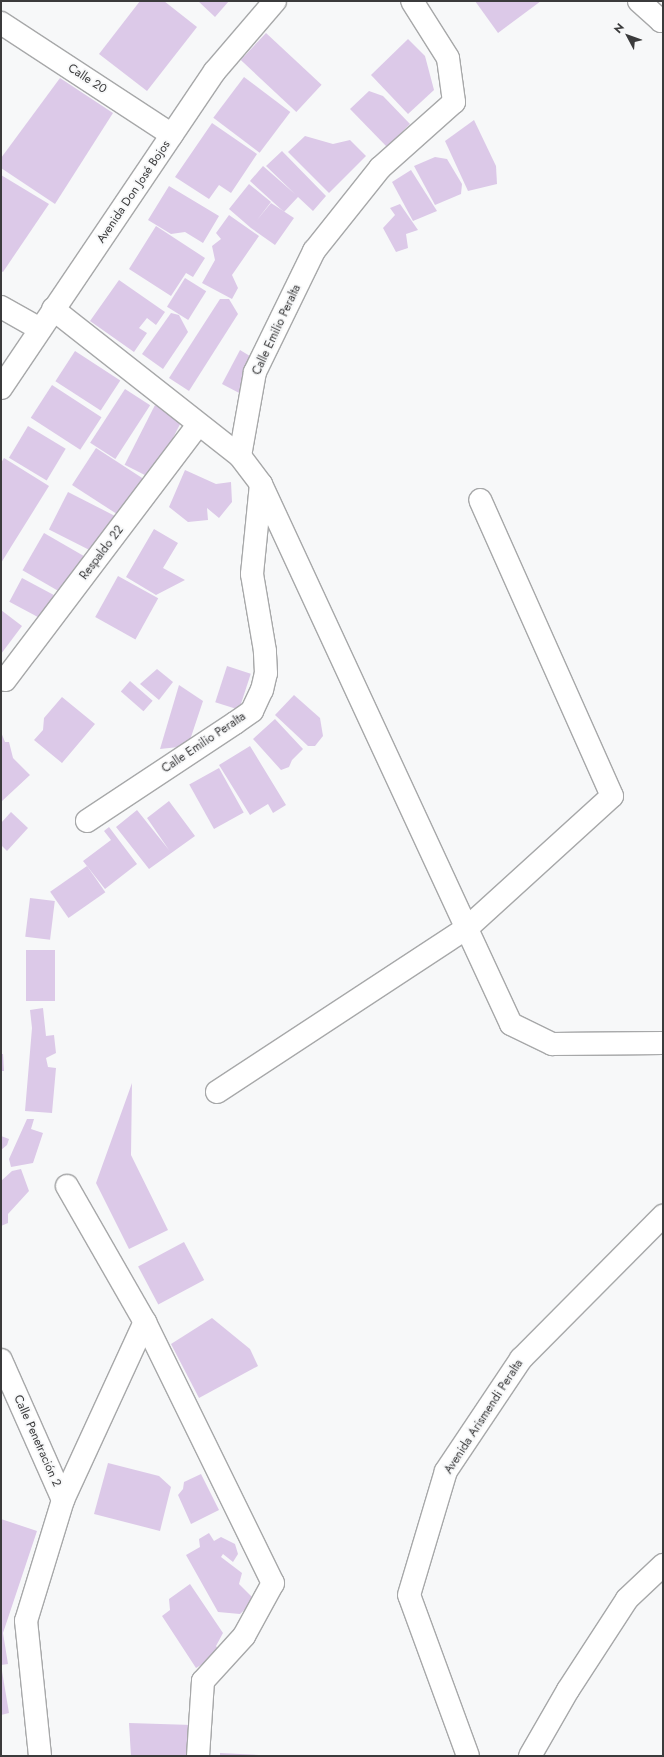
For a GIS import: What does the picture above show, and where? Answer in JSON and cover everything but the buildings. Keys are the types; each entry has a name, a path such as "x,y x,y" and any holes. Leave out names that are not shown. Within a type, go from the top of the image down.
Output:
{"street":[{"name":"Avenida Don José Bojos","path":"1,388 40,328 215,71 275,1"},
{"name":"Calle Emilio Peralta","path":"240,456 255,372 314,251 380,168 454,102 448,58 412,1"},
{"path":"639,1 660,21 663,20"},
{"name":"Calle 20","path":"1,24 172,135"},
{"path":"1,307 40,328"},
{"path":"53,309 198,425 240,456 262,484 511,1024 552,1044 663,1043"},
{"name":"Respaldo 22","path":"5,680 198,425"},
{"name":"Calle Emilio Peralta","path":"87,821 252,711 266,673 265,651 252,574 262,484"},
{"path":"217,1092 467,928 612,796 480,500"},
{"path":"67,1186 145,1322 273,1583 244,1636 203,1681 198,1756"},
{"name":"Avenida Arismendi Peralta","path":"468,1756 409,1595 446,1471 521,1360 663,1216"},
{"path":"40,1756 26,1621 63,1500 145,1322"},
{"name":"Calle Penetración 2","path":"1,1360 63,1500"},
{"path":"530,1756 568,1690 627,1599 663,1565"}]}
